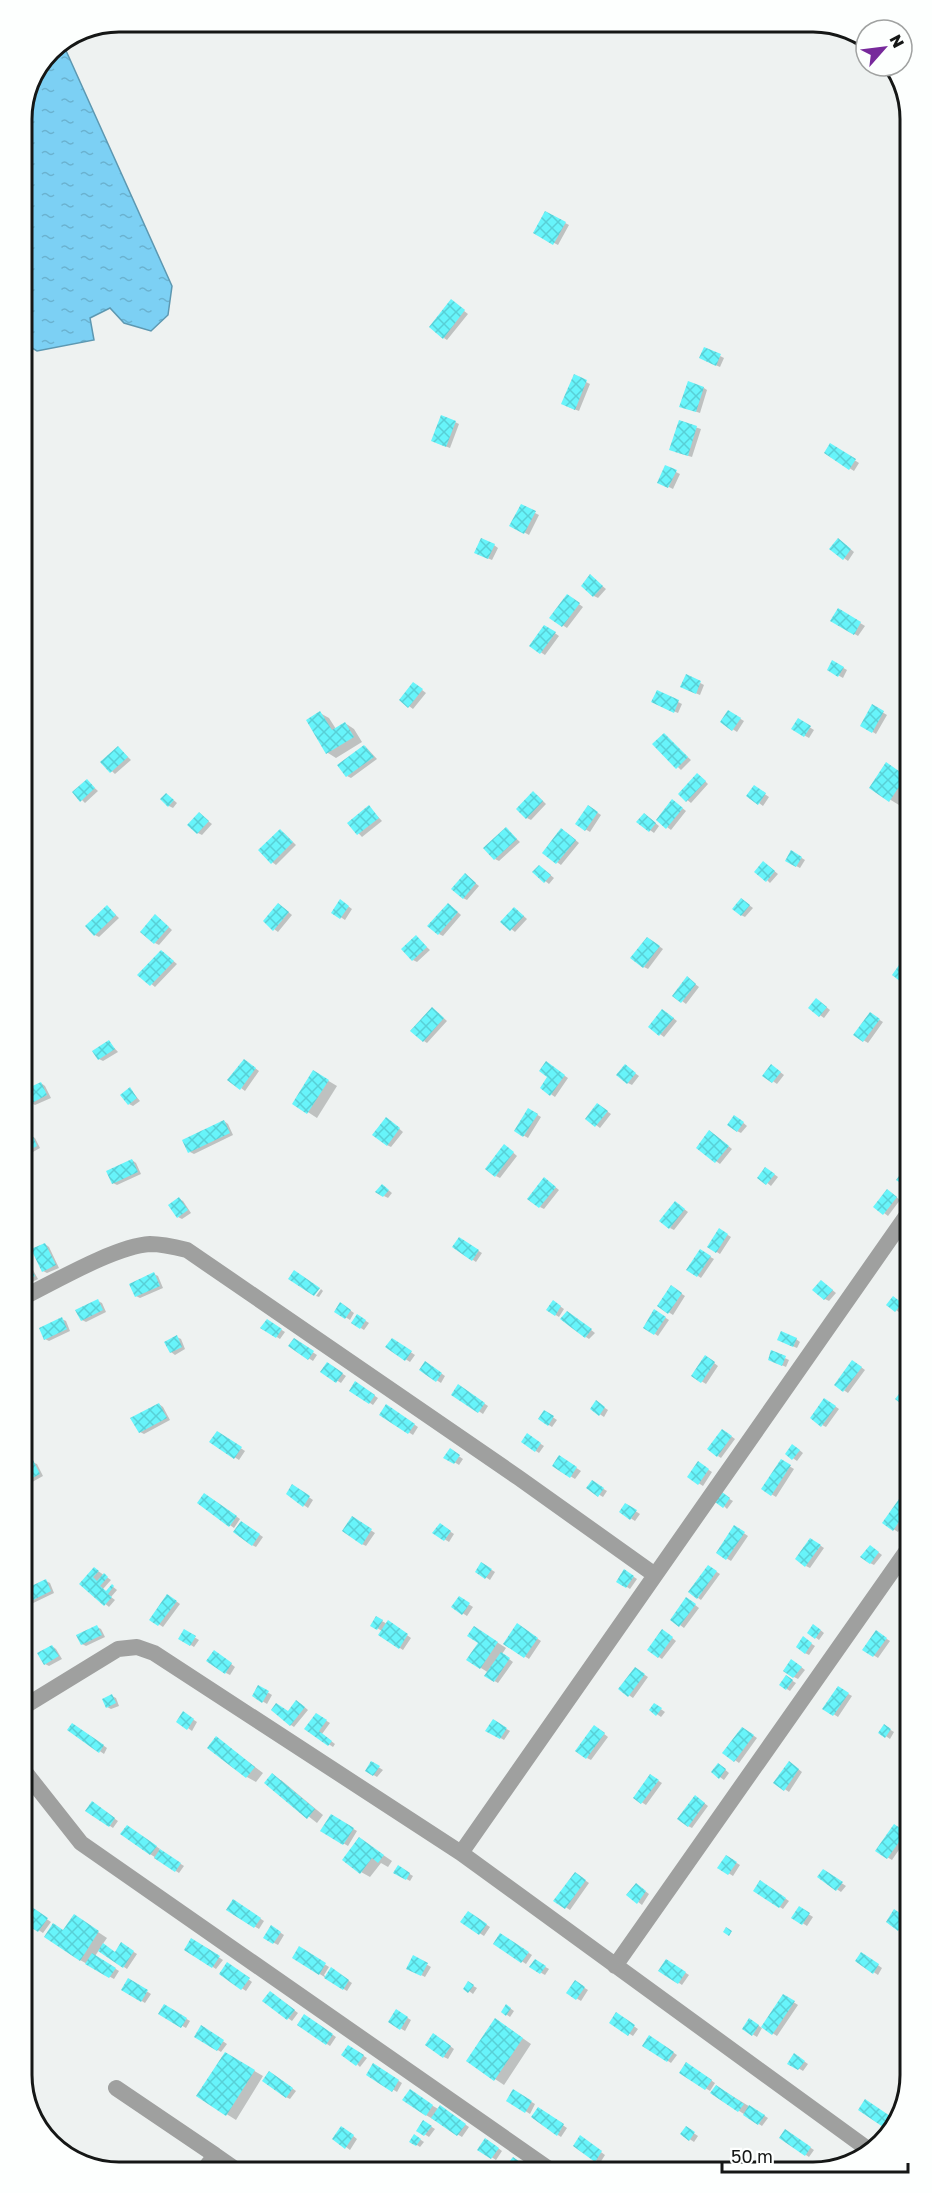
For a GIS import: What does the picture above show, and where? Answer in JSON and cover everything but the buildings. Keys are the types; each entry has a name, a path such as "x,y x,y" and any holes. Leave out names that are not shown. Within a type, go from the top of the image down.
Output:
{"street":[{"path":"461,1853 900,1225"},
{"path":"32,1293 128,1248 150,1244 187,1250 519,1478 655,1575"},
{"path":"615,1966 900,1560"},
{"path":"32,1702 118,1649 128,1647 146,1649 461,1853 864,2146"},
{"path":"32,1781 81,1843 538,2162"},
{"path":"116,2088 224,2161"},
{"path":"210,2161 215,2155"}],"water":[{"path":"66,50 172,286 168,315 151,331 124,323 110,308 90,318 94,340 37,351 32,348 32,113 34,96 40,80 49,65"}]}
